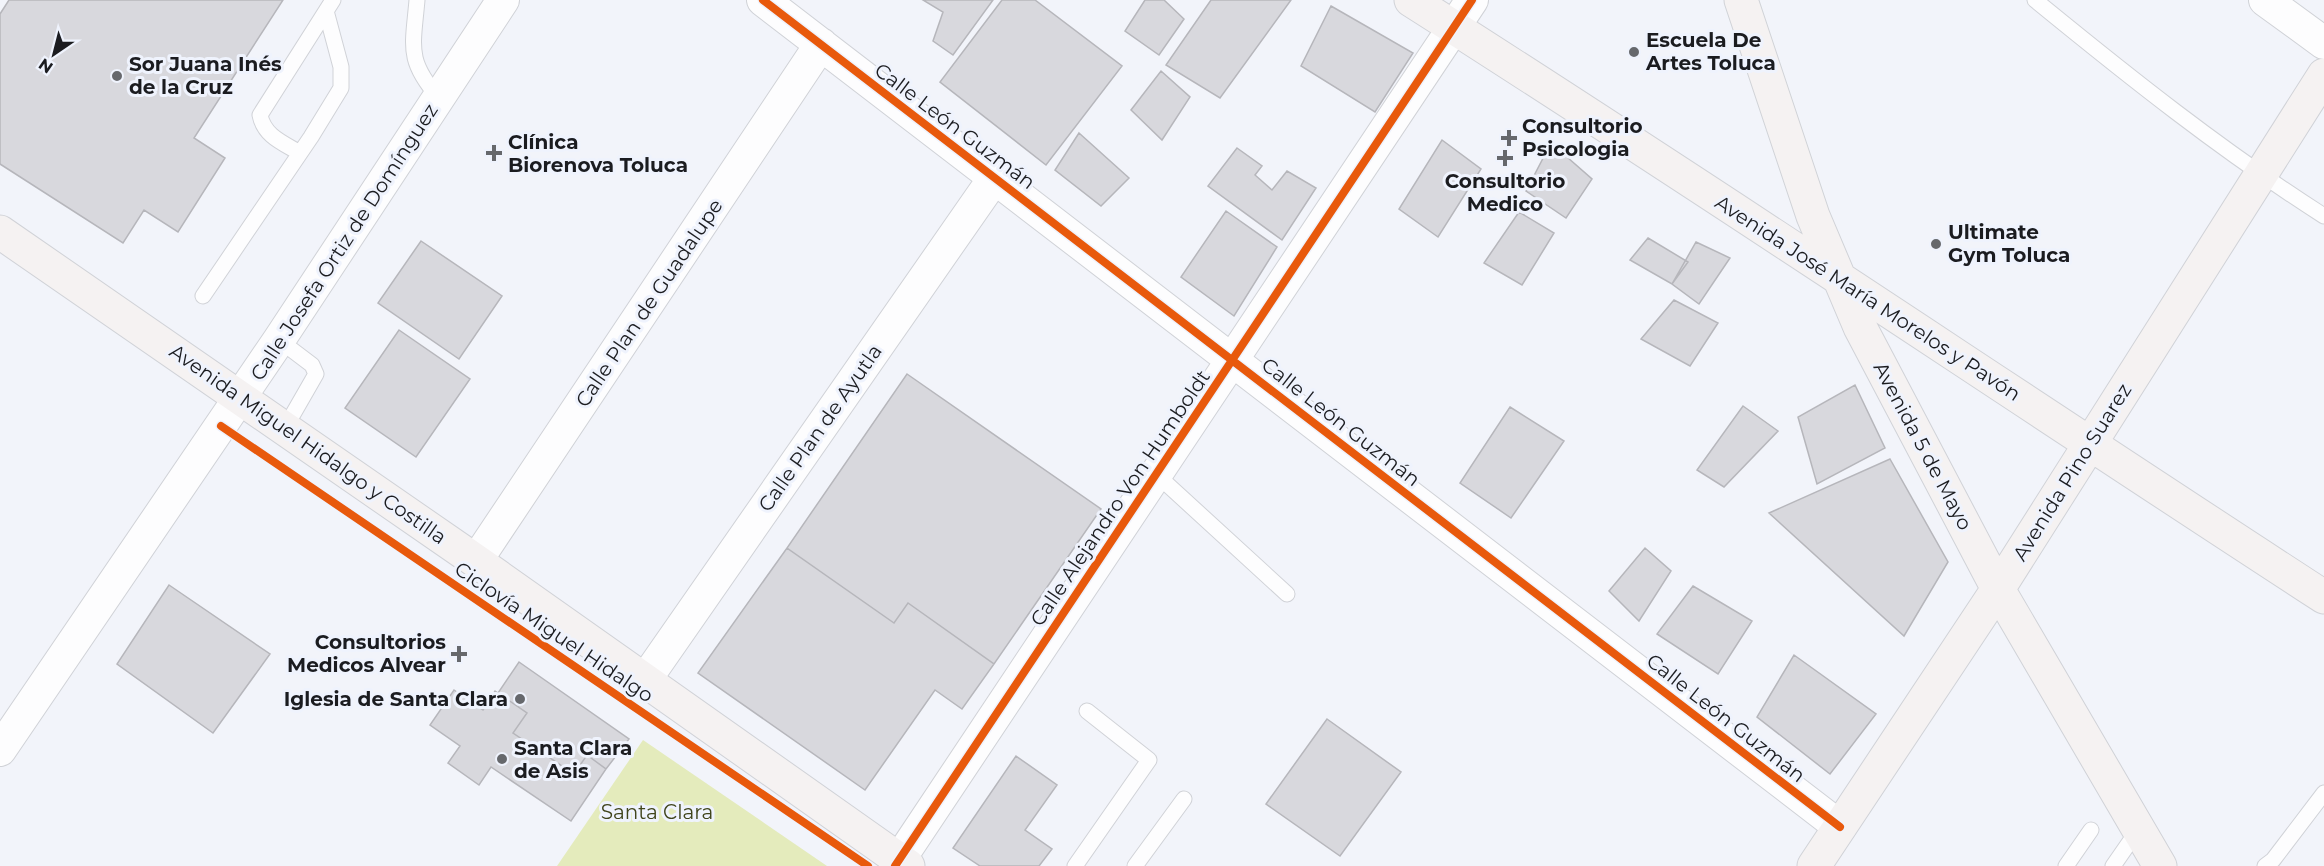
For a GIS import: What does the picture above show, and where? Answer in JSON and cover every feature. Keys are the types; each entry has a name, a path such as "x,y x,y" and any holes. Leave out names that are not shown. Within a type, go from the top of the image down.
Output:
{"main road":[{"name":"Avenida José María Morelos y Pavón","path":"1411,0 1838,276 2090,445 2324,597"},
{"name":"Avenida 5 de Mayo","path":"1741,0 1813,216 1860,327 1998,589 2160,866"},
{"name":"Avenida Pino Suarez","path":"1814,866 1998,589 2324,75"},
{"name":"Avenida Miguel Hidalgo y Costilla","path":"0,232 476,561 901,864"}],"street":[{"name":"Calle Josefa Ortiz de Domínguez","path":"0,750 279,340 503,0"},
{"name":"Calle León Guzmán","path":"763,0 1840,827"},
{"name":"Calle Alejandro Von Humboldt","path":"901,864 1232,359 1472,0"},
{"path":"2265,0 2324,43"},
{"name":"Calle Plan de Guadalupe","path":"476,561 821,44"},
{"name":"Calle Plan de Ayutla","path":"645,680 995,177"}],"lane":[{"path":"417,0 414,58 423,80 439,98"},
{"path":"2035,0 2130,77 2260,175 2324,216"},
{"path":"300,153 262,126 260,115 330,6"},
{"path":"203,296 341,88 341,67 330,6"},
{"path":"279,340 312,365 316,374 285,428"},
{"path":"1156,474 1287,594"},
{"path":"1074,866 1149,760 1087,711"},
{"path":"2265,866 2273,860 2324,793"},
{"path":"1135,866 1184,799"},
{"path":"2066,866 2091,830"},
{"path":"2113,866 2138,830"}],"green space":[{"name":"Santa Clara","path":"643,740 827,866 557,866"}],"building":[{"name":"Sor Juana Inés de la Cruz","path":"9,0 283,0 194,138 225,158 178,232 144,210 123,243 0,164 0,14"},
{"path":"923,0 993,0 953,55 933,41 943,12"},
{"path":"1002,0 1035,0 1122,66 1046,165 940,82"},
{"path":"1145,0 1164,0 1184,19 1159,55 1125,31"},
{"path":"1211,0 1291,0 1220,98 1166,65"},
{"path":"1331,6 1413,53 1375,112 1301,66"},
{"path":"1161,71 1190,97 1162,140 1131,110"},
{"path":"1079,133 1129,178 1101,206 1055,170"},
{"path":"1442,140 1481,169 1438,237 1399,209"},
{"path":"1551,143 1592,179 1566,218 1526,191"},
{"path":"1237,148 1262,166 1255,175 1272,190 1287,171 1316,188 1282,240 1208,186"},
{"path":"1226,211 1277,247 1234,316 1181,277"},
{"path":"1519,212 1554,233 1522,285 1484,263"},
{"path":"1648,238 1688,262 1672,284 1630,260"},
{"path":"421,241 502,296 459,359 378,303"},
{"path":"1696,242 1730,258 1699,304 1672,284"},
{"path":"1674,300 1718,323 1690,366 1641,339"},
{"path":"399,330 470,379 416,457 345,408"},
{"path":"907,374 1101,509 994,664 908,603 894,623 787,548"},
{"path":"1855,385 1885,448 1817,484 1798,417"},
{"path":"1743,406 1778,431 1724,487 1697,470"},
{"path":"1510,407 1564,441 1511,518 1460,483"},
{"path":"1890,459 1948,562 1904,636 1769,513"},
{"path":"787,548 894,623 908,603 994,664 962,709 935,690 865,790 698,673"},
{"path":"1645,548 1671,571 1639,621 1609,591"},
{"path":"169,585 270,654 213,733 117,664"},
{"path":"1693,586 1752,621 1718,674 1657,634"},
{"path":"1794,655 1876,714 1830,774 1757,717"},
{"path":"519,662 629,739 606,769 587,755 574,774 513,733 527,713 498,693"},
{"name":"Santa Clara de Asis","path":"454,690 483,710 495,691 527,713 513,733 574,774 587,755 606,769 571,821 491,767 479,785 448,763 460,746 430,725"},
{"path":"1327,719 1401,772 1340,856 1266,804"},
{"path":"1016,756 1057,785 1025,830 1052,849 1039,866 980,866 953,848"}],"cycle path":[{"path":"763,0 1840,827"},
{"path":"895,866 1472,0"},
{"name":"Ciclovía Miguel Hidalgo","path":"221,426 868,866"}],"place":[{"name":"Escuela De Artes Toluca","path":"1634,52"},
{"name":"Sor Juana Inés de la Cruz","path":"117,76"},
{"name":"Consultorio Psicologia","path":"1509,138"},
{"name":"Clínica Biorenova Toluca","path":"494,153"},
{"name":"Consultorio Medico","path":"1505,158"},
{"name":"Ultimate Gym Toluca","path":"1936,244"},
{"name":"Consultorios Medicos Alvear","path":"459,654"},
{"name":"Iglesia de Santa Clara","path":"520,699"},
{"name":"Santa Clara de Asis","path":"502,759"}]}
